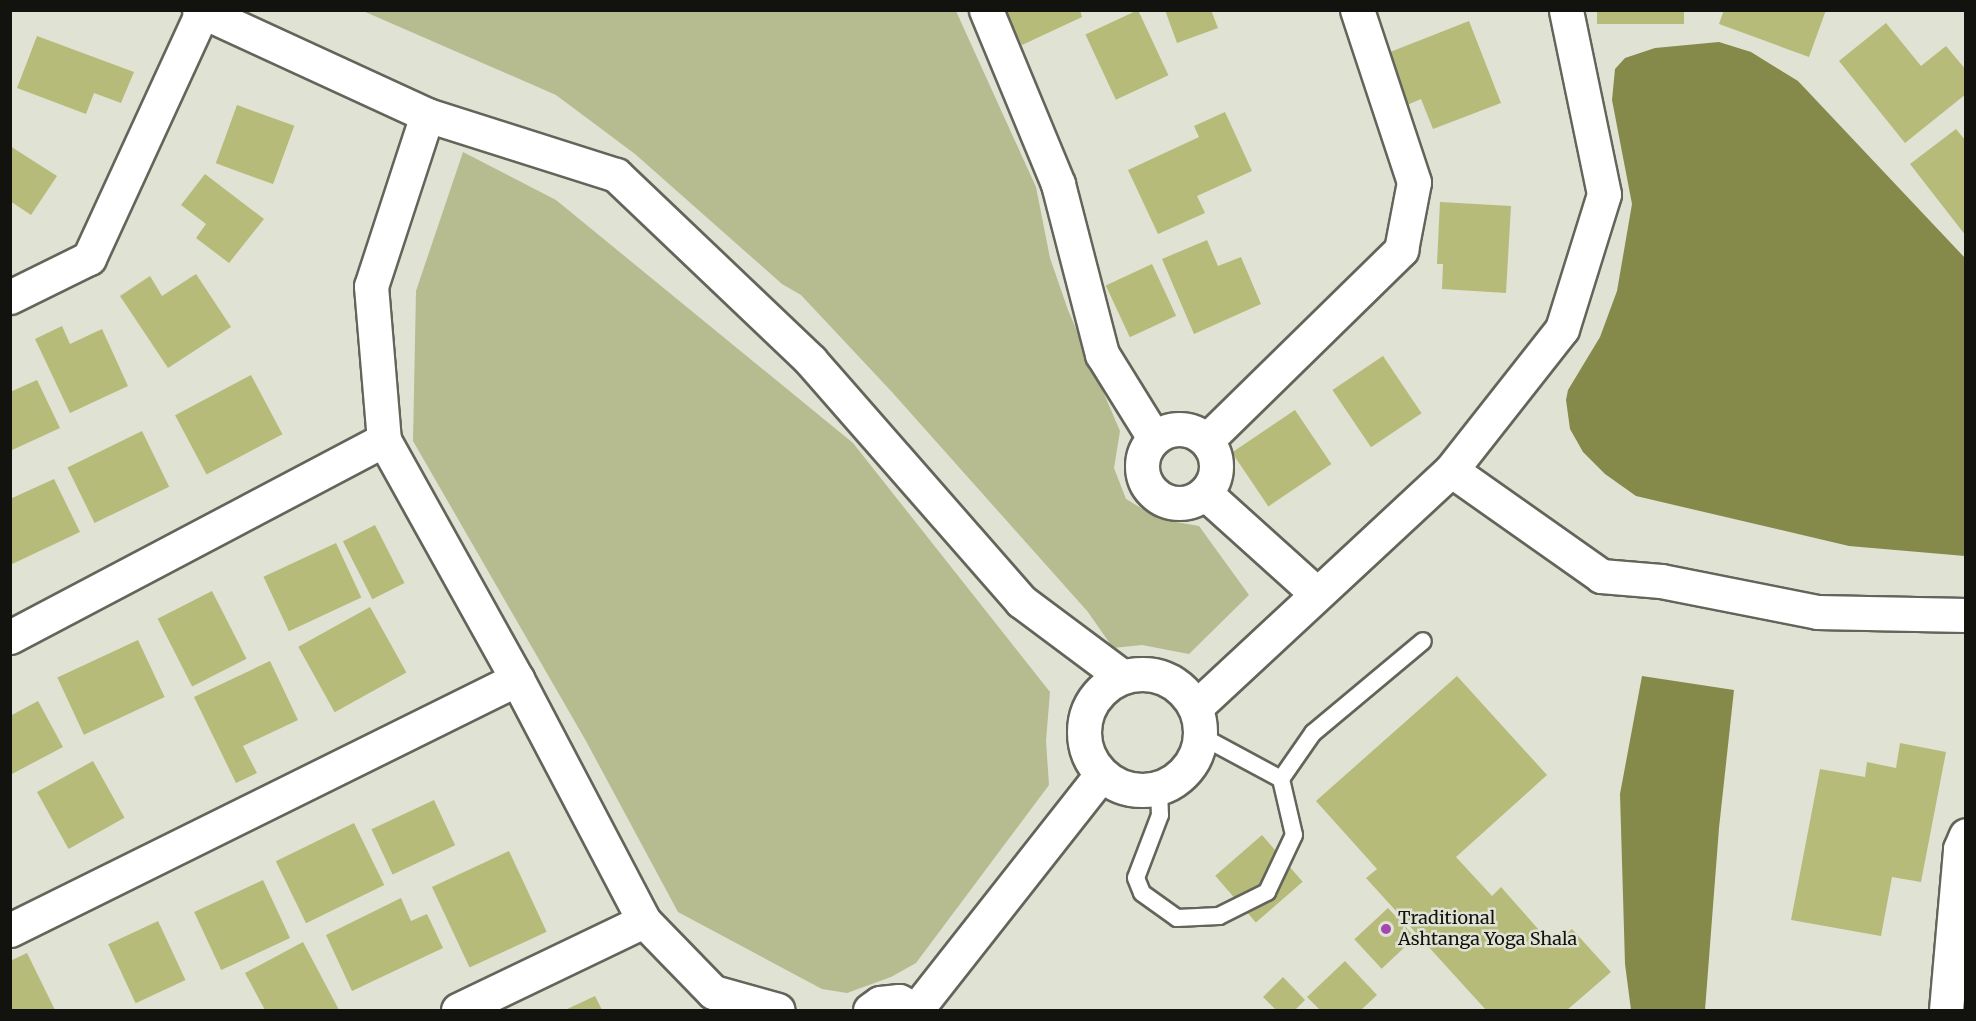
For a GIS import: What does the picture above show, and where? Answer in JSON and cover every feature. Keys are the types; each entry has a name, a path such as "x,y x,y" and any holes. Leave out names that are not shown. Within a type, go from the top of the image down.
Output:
{"street":[{"path":"986,10 1058,184 1102,354 1154,438"},
{"path":"1207,440 1401,250 1414,182 1357,10"},
{"path":"1198,722 1317,594 1451,470 1562,329 1604,194 1566,10"},
{"path":"10,297 89,258 200,11 427,115 616,175 811,361 1021,601 1124,677"},
{"path":"427,115 371,285 384,440 517,679 644,921 708,1001 778,1011"},
{"path":"1171,429 1191,430 1207,440 1217,457 1216,477 1206,494 1191,503 1174,504 1158,498 1146,485 1142,469 1144,452 1154,438 1171,429"},
{"path":"10,637 384,440"},
{"path":"1451,470 1601,576 1661,581 1817,612 1965,615"},
{"path":"1206,494 1317,594"},
{"path":"1143,674 1165,678 1187,694 1198,722 1194,760 1180,776 1159,788 1139,790 1119,786 1102,774 1090,758 1087,749 1084,739 1085,719 1091,704 1104,688 1124,677 1143,674"},
{"path":"10,930 517,679"},
{"path":"870,1011 880,1003 899,1001 916,1010 1102,774"},
{"path":"1946,1011 1960,849 1965,835"},
{"path":"458,1011 644,921"}],"lane":[{"path":"1281,779 1313,733 1423,641"},
{"path":"1159,788 1160,815 1136,878 1142,893 1177,918 1219,916 1267,892 1294,835 1281,779 1198,722"}],"shaded area":[{"path":"363,11 956,11 1036,187 1050,258 1068,310 1120,431 1114,468 1126,499 1159,519 1199,526 1249,595 1189,654 1142,645 1113,648 1088,612 891,391 801,295 782,284 635,154 556,95"},
{"path":"1719,42 1751,52 1798,81 1965,258 1965,556 1849,546 1636,496 1605,474 1583,452 1570,429 1566,400 1568,390 1600,337 1617,291 1632,204 1612,100 1615,69 1625,58 1655,48"},
{"path":"463,152 556,200 853,443 1050,692 1046,741 1049,785 916,963 891,977 847,993 822,989 678,912 586,741 413,441 416,291"},
{"path":"1642,676 1734,690 1719,828 1705,1010 1631,1010 1625,964 1620,794"}],"building":[{"path":"1005,10 1080,10 1082,17 1022,45"},
{"path":"1138,10 1168,75 1116,100 1085,35"},
{"path":"1165,10 1211,10 1218,28 1177,43"},
{"path":"1597,10 1684,10 1684,24 1597,24"},
{"path":"1724,10 1826,10 1809,57 1719,24"},
{"path":"1469,21 1501,103 1433,129 1421,99 1400,108 1380,56"},
{"path":"1886,23 1921,66 1946,46 1966,70 1966,94 1905,143 1839,61"},
{"path":"37,36 134,72 121,103 94,93 86,114 17,88"},
{"path":"237,105 294,126 273,184 216,163"},
{"path":"1225,112 1252,171 1197,196 1205,213 1158,234 1128,170 1199,137 1194,126"},
{"path":"1956,129 1966,141 1966,236 1910,164"},
{"path":"10,146 57,176 31,215 10,201"},
{"path":"205,174 264,219 229,263 196,238 206,224 181,205"},
{"path":"1440,202 1511,206 1506,293 1442,289 1443,264 1437,264"},
{"path":"1207,240 1218,266 1241,257 1261,304 1194,334 1162,259"},
{"path":"1152,264 1176,316 1130,337 1106,286"},
{"path":"196,274 231,327 168,368 120,296 150,276 162,296"},
{"path":"62,326 70,344 102,329 128,386 70,413 35,339"},
{"path":"1383,356 1422,413 1371,447 1332,390"},
{"path":"251,375 282,434 207,475 175,415"},
{"path":"37,380 60,428 10,451 10,392"},
{"path":"1295,410 1331,464 1268,506 1232,452"},
{"path":"142,431 169,487 95,523 67,467"},
{"path":"54,479 80,532 10,565 10,499"},
{"path":"375,525 405,583 372,599 343,541"},
{"path":"336,543 361,597 289,631 263,577"},
{"path":"212,591 247,659 192,686 158,619"},
{"path":"370,607 406,673 335,712 298,647"},
{"path":"138,640 165,697 84,735 57,678"},
{"path":"270,661 298,720 243,746 257,773 236,783 194,697"},
{"path":"1457,676 1547,775 1456,857 1492,896 1501,887 1553,946 1572,929 1611,972 1567,1010 1486,1010 1366,878 1377,869 1316,801"},
{"path":"38,701 63,747 10,775 10,716"},
{"path":"1900,743 1946,752 1921,882 1892,877 1881,936 1791,920 1820,769 1865,777 1867,762 1896,768"},
{"path":"93,761 125,818 69,849 37,792"},
{"path":"434,800 455,845 393,874 371,829"},
{"path":"354,823 384,885 306,923 276,861"},
{"path":"1262,835 1303,882 1256,922 1215,876"},
{"path":"509,851 547,932 470,968 432,887"},
{"path":"263,880 290,938 221,970 194,912"},
{"path":"401,898 411,921 427,914 443,948 352,991 326,935"},
{"path":"1388,908 1415,937 1382,969 1354,939"},
{"path":"158,921 185,980 136,1003 108,944"},
{"path":"303,942 339,1010 265,1010 245,973"},
{"path":"27,953 55,1010 10,1010 10,961"},
{"path":"1345,961 1377,995 1361,1010 1320,1010 1307,997"},
{"path":"1283,977 1305,1000 1295,1010 1276,1010 1263,997"},
{"path":"595,996 602,1010 565,1010"}],"place":[{"name":"Traditional Ashtanga Yoga Shala","path":"1386,929"}]}
